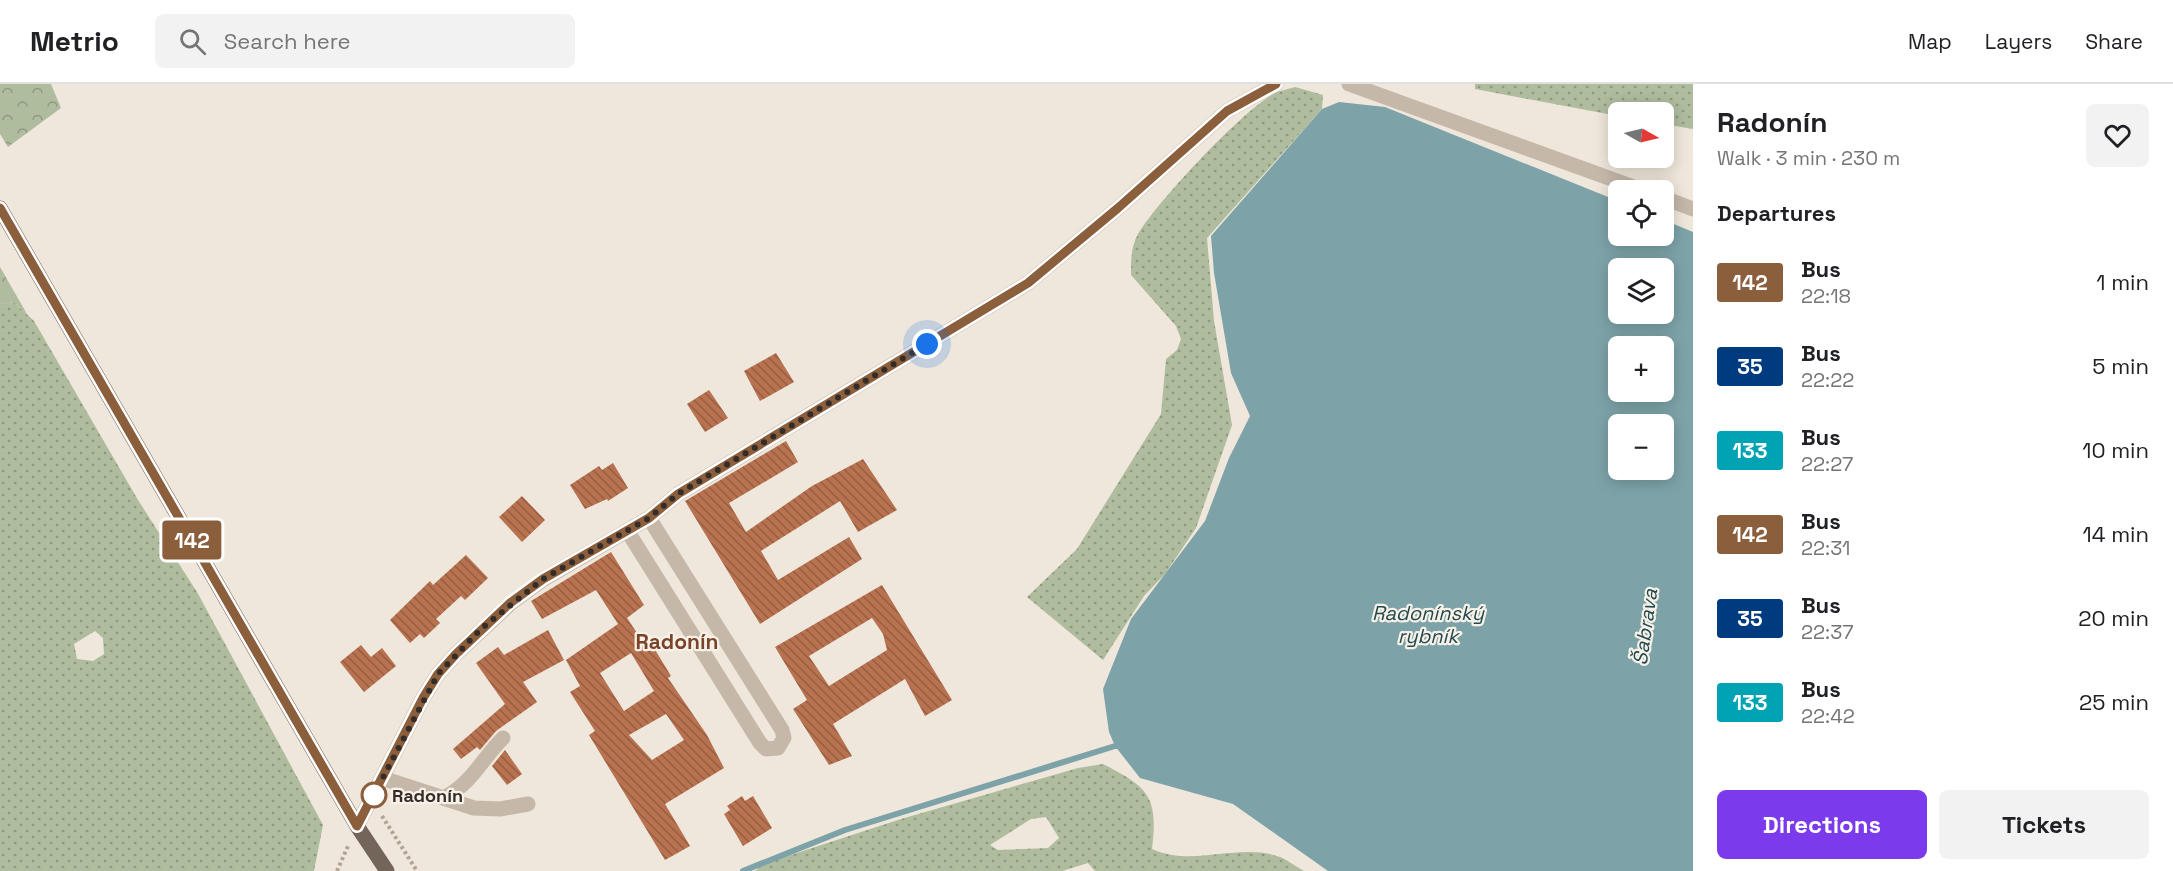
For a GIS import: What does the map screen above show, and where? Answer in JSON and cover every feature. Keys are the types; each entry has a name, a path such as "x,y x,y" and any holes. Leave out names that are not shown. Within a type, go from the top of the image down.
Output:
{"main road":[{"path":"0,208 357,826 387,871"}],"street":[{"path":"357,826 438,674 481,629 543,579 627,532 649,518 678,494 1028,283 1118,208 1227,111 1276,84"},
{"path":"1349,84 1614,180"},
{"path":"1674,202 1693,209"},
{"path":"627,532 760,743 766,749 778,748 784,738 782,730 649,518"},
{"path":"444,798 474,776 490,751 503,738"},
{"path":"382,778 474,808 500,809 528,804"}],"path":[{"path":"371,800 417,871"},
{"path":"337,871 357,826"}],"green space":[{"path":"0,84 51,84 61,108 8,147 0,134"},
{"path":"1475,84 1693,84 1693,129 1674,126 1674,102 1608,102 1608,114 1475,89"},
{"path":"1295,87 1323,95 1322,109 1207,238 1214,321 1232,425 1196,528 1165,574 1144,596 1103,660 1027,597 1077,549 1161,414 1166,359 1177,350 1181,339 1176,326 1131,275 1134,244 1138,234 1163,201 1224,135 1263,101 1277,92"},
{"path":"0,267 27,314 14,302 0,304"},
{"path":"14,302 34,321 138,500 197,592 323,825 314,871 0,871 0,304","holes":["95,631 103,638 104,654 93,661 77,659 74,644"]},
{"path":"1103,764 1141,788 1152,806 1154,831 1152,849 1184,856 1264,853 1283,858 1304,871 1095,871 1088,863 1062,871 755,871 763,864 901,819 1078,768","holes":["1046,817 1059,838 1048,848 998,850 990,845 1031,819"]}],"water":[{"name":"Radonínský rybník","path":"1339,102 1385,107 1608,197 1608,246 1674,246 1674,224 1693,232 1693,871 1328,871 1233,804 1140,778 1115,746 1109,732 1103,689 1131,619 1205,521 1229,458 1250,416 1231,373 1214,273 1211,236 1322,109"}],"building":[{"path":"776,353 794,382 760,401 744,371"},
{"path":"709,390 728,418 705,432 687,404"},
{"path":"786,441 798,462 729,503 746,532 812,486 863,459 897,510 858,532 840,501 761,551 778,580 849,537 862,559 760,624 685,501"},
{"path":"613,463 628,488 608,501 607,499 585,509 570,485 599,466 602,470"},
{"path":"522,496 545,520 522,542 499,517"},
{"path":"611,552 644,605 627,618 649,651 654,648 671,676 668,678 707,735 724,768 665,804 690,846 665,860 589,735 595,731 570,692 580,686 566,660 618,624 596,590 542,619 531,601","holes":["631,653 654,691 624,711 600,673","666,714 684,740 652,760 629,735"]},
{"path":"466,555 488,578 465,600 461,596 436,619 440,623 424,638 420,634 410,643 390,620 430,581 433,585"},
{"path":"882,585 952,700 925,716 905,679 833,724 852,756 829,765 793,709 807,700 775,647","holes":["872,618 883,634 887,650 829,686 809,656"]},
{"path":"548,630 564,660 523,682 537,702 496,731 480,750 477,747 461,759 453,749 505,704 476,663 498,647 504,655"},
{"path":"361,645 371,657 382,648 396,666 364,692 340,662"},
{"path":"505,750 522,774 507,785 492,766"},
{"path":"742,796 745,801 753,796 772,828 743,846 724,814 730,810 727,806"}],"waterway":[{"path":"743,871 845,830 1115,746 1123,746"}],"bus line":[{"name":"142","path":"0,208 357,826 423,698 438,674 481,629 510,603 543,579 649,518 678,494 1028,283 1118,208 1227,111 1276,84"}],"place":[{"name":"Radonín","path":"374,795"}],"district":[{"name":"Radonín","path":"677,641"}],"route":[{"path":"374,795 371,800 423,698 438,674 481,629 510,603 543,579 649,518 678,494 927,344"}],"water label":[{"name":"Šabrava","path":"1645,627"}]}
